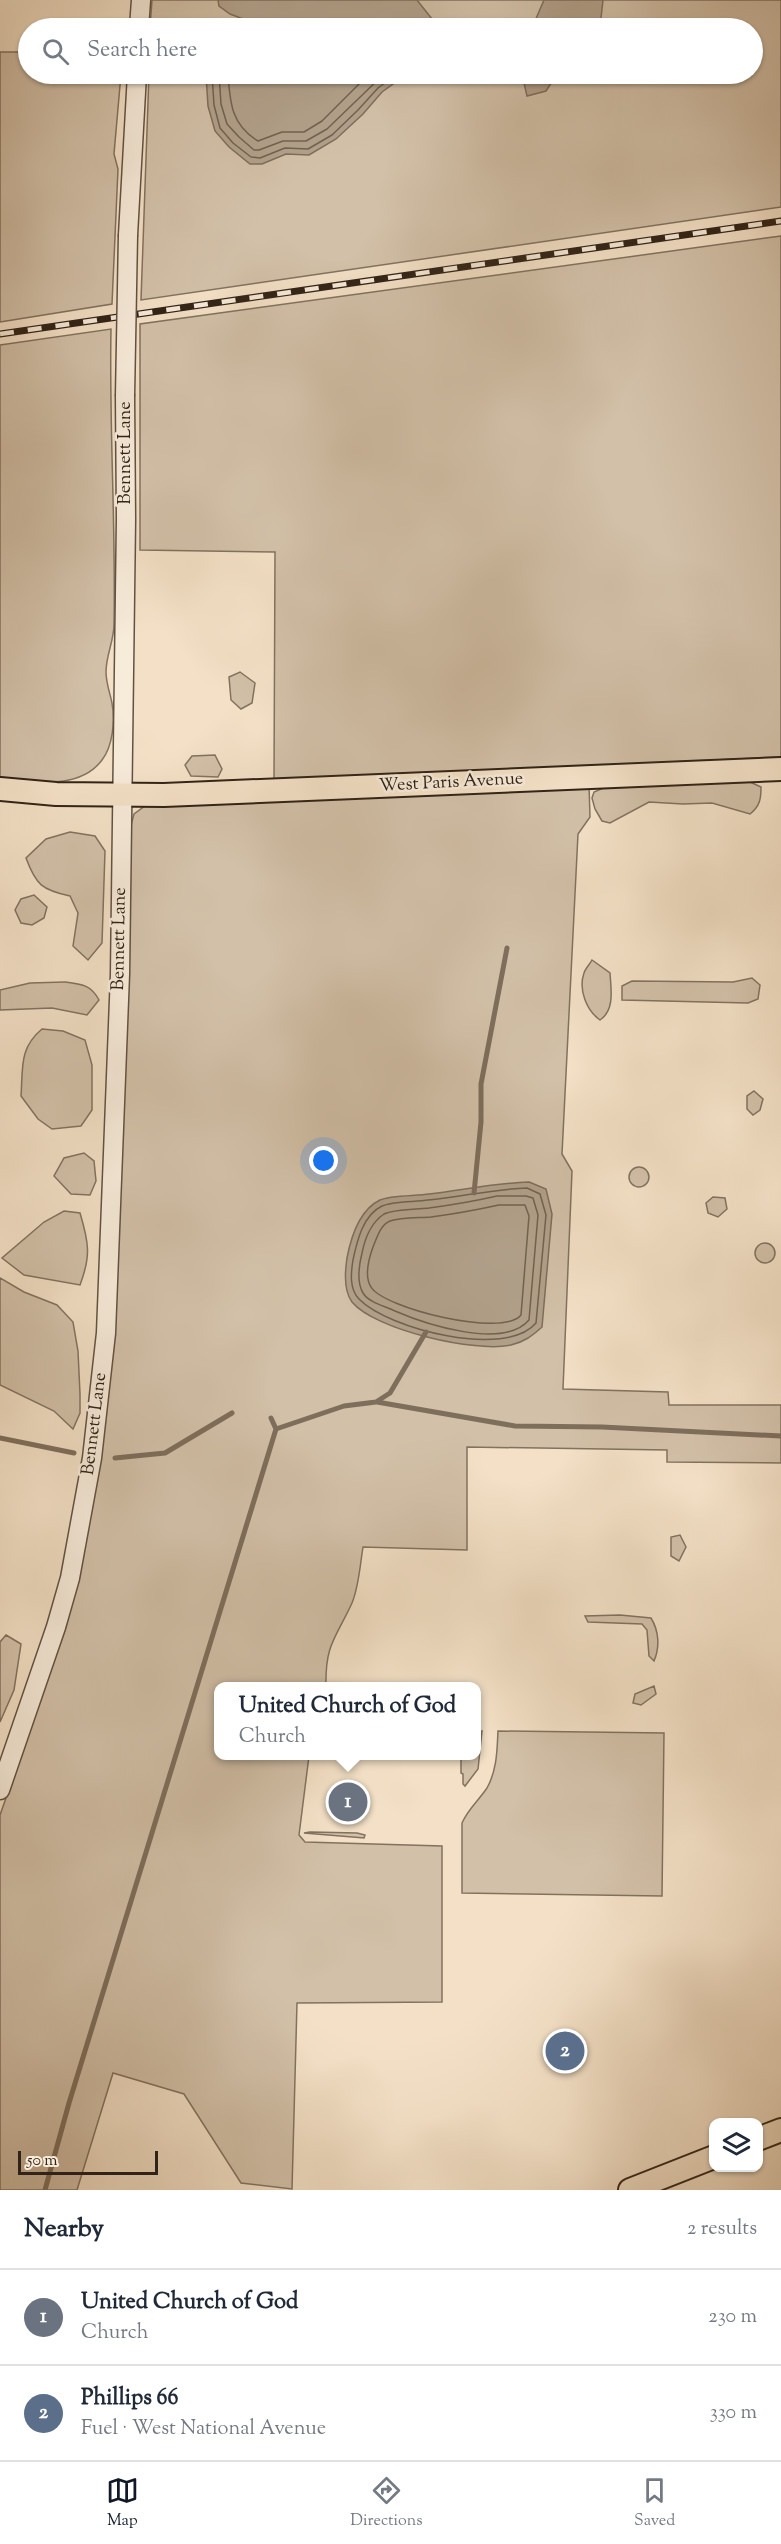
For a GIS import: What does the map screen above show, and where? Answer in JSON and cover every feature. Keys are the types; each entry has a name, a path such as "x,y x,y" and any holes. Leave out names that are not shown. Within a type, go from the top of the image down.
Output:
{"main road":[{"name":"West Paris Avenue","path":"0,789 56,794 122,795 781,769"},
{"path":"763,2137 781,2130"},
{"path":"630,2190 709,2159"}],"street":[{"path":"140,18 141,0"},
{"name":"Bennett Lane","path":"0,1790 56,1627 69,1578 92,1458 109,1283 120,974 128,235 136,84"}],"shaded area":[{"path":"152,0 781,0 781,207 141,300 149,84 763,84 763,18 151,18"},
{"path":"0,52 18,52 18,84 120,84 114,154 118,169 112,304 0,322"},
{"path":"781,236 781,757 274,780 275,552 140,550 140,324"},
{"path":"111,329 114,624 106,672 113,710 111,741 102,760 92,770 81,776 55,782 0,778 0,345"},
{"path":"240,672 255,683 252,703 241,709 231,700 229,677"},
{"path":"215,755 222,769 218,777 191,776 185,765 192,756"},
{"path":"750,782 761,787 761,795 756,808 750,814 712,803 649,802 610,823 602,821 592,798 594,792 608,786"},
{"path":"589,785 590,817 578,834 562,1154 572,1171 563,1389 668,1392 669,1405 781,1405 781,1463 667,1462 667,1450 467,1447 467,1550 363,1547 358,1583 352,1603 327,1660 326,1682 214,1682 214,1760 308,1760 299,1835 305,1842 442,1846 442,2002 297,2003 292,2189 241,2183 184,2094 113,2073 77,2190 0,2190 0,1815 66,1627 77,1577 115,1333 131,825 134,814 145,806"},
{"path":"70,832 95,836 105,851 102,943 88,960 73,946 78,913 70,896 41,885 26,858 46,839"},
{"path":"34,895 47,907 44,918 32,925 21,923 15,910 21,899"},
{"path":"592,960 610,973 610,1005 605,1016 600,1020 588,1006 582,986 585,970"},
{"path":"752,978 760,985 758,999 748,1003 622,1000 622,986 632,981 733,982"},
{"path":"65,982 85,986 96,995 99,1000 87,1015 52,1008 0,1010 0,990 30,983"},
{"path":"42,1029 63,1031 85,1040 92,1065 92,1110 81,1126 52,1129 38,1119 21,1096 22,1068 26,1051"},
{"path":"754,1091 763,1099 760,1110 753,1115 747,1109 747,1096"},
{"path":"84,1153 94,1161 96,1181 90,1195 71,1194 54,1176 64,1158"},
{"path":"639,1167 646,1170 649,1177 646,1184 639,1187 632,1184 629,1177 632,1170"},
{"path":"713,1197 725,1198 727,1209 718,1217 708,1213 706,1203"},
{"path":"64,1211 80,1213 85,1233 88,1249 80,1285 24,1275 2,1258 44,1222"},
{"path":"765,1243 772,1246 775,1253 772,1260 765,1263 758,1260 755,1253 758,1246"},
{"path":"0,1278 24,1292 57,1305 73,1322 78,1351 80,1413 73,1429 54,1411 0,1385"},
{"path":"680,1535 686,1547 679,1561 671,1556 671,1537"},
{"path":"620,1615 651,1618 658,1639 654,1661 649,1656 647,1630 642,1624 588,1622 585,1616"},
{"path":"6,1635 21,1644 14,1690 0,1722 0,1642"},
{"path":"654,1686 656,1694 641,1705 633,1703 635,1694"},
{"path":"498,1731 664,1733 662,1896 462,1893 462,1823 487,1788 493,1774"},
{"path":"461,1760 479,1760 478,1769 465,1786 461,1773"},
{"path":"304,1833 365,1835 364,1838"}],"water":[{"path":"218,0 417,0 431,18 240,18 219,6"},
{"path":"544,0 603,0 601,18 536,18"},
{"path":"207,84 393,84 382,92 363,114 336,139 309,155 286,154 262,164 250,164 229,147 215,131 208,106"},
{"path":"524,84 551,84 546,91 527,96"},
{"path":"529,1182 546,1189 552,1214 542,1327 531,1336 516,1344 495,1347 451,1342 427,1337 382,1322 352,1302 345,1280 349,1250 361,1217 380,1200"}],"waterway":[{"path":"474,1193 481,1122 481,1084 507,948"},
{"path":"276,1429 344,1406 376,1402 390,1393 426,1332"},
{"path":"377,1402 515,1426 602,1427 781,1436"},
{"path":"115,1458 165,1453 232,1413"},
{"path":"45,2190 69,2103 276,1429 271,1418"},
{"path":"0,1438 74,1453"}],"railway":[{"path":"0,334 781,221"}],"place":[{"name":"United Church of God","path":"348,1802"},
{"name":"Phillips 66","path":"565,2051"}]}
